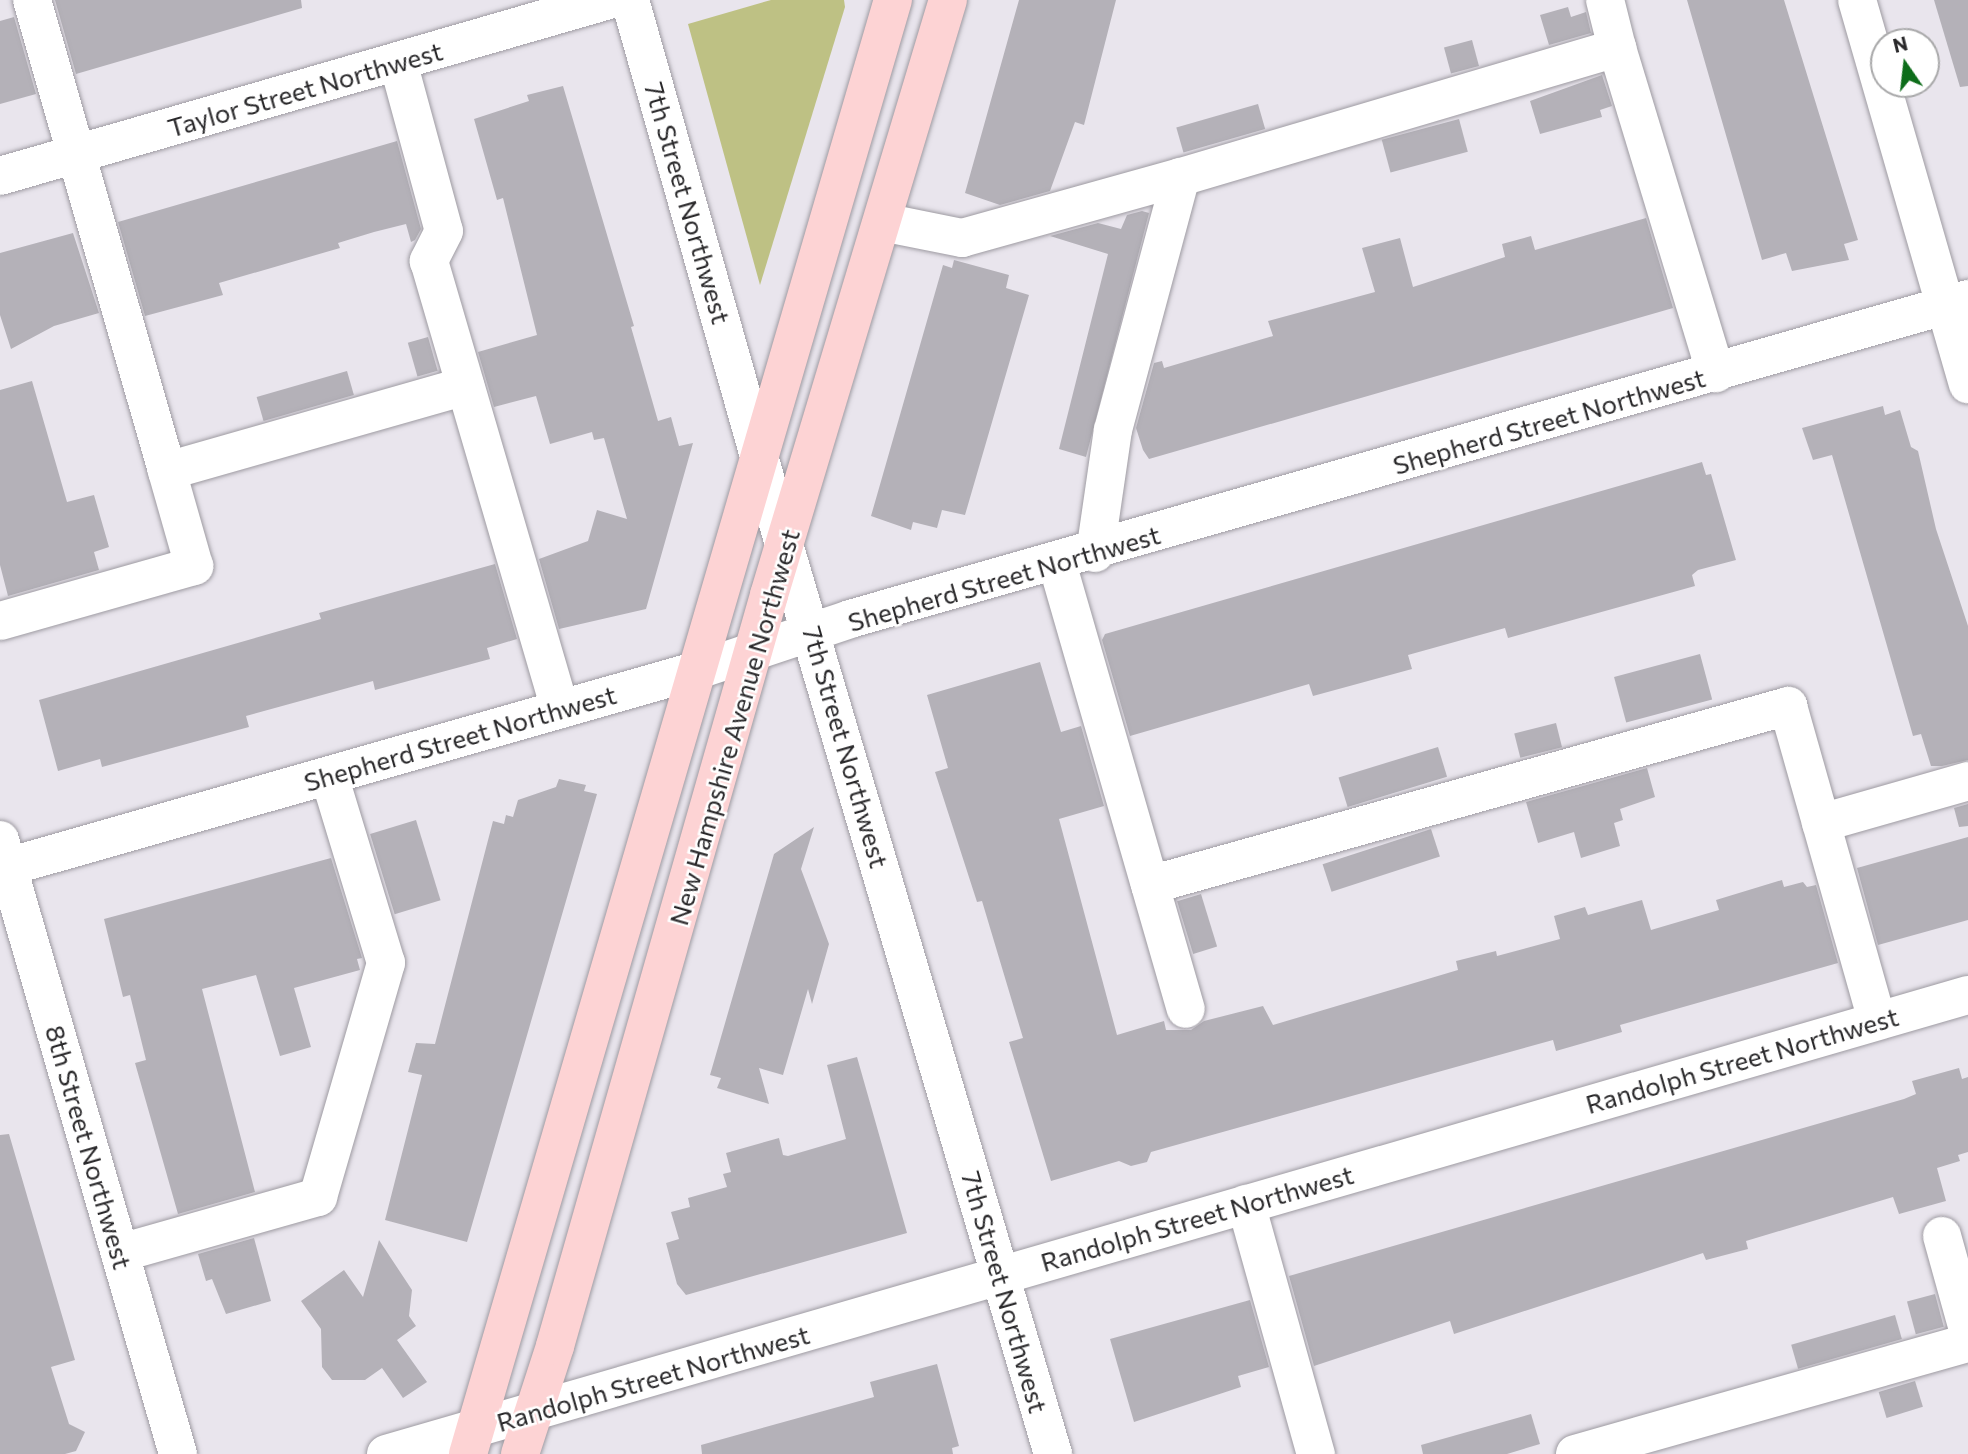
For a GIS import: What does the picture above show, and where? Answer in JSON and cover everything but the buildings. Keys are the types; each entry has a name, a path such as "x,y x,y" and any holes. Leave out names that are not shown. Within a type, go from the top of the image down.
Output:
{"main road":[{"name":"New Hampshire Avenue Northwest","path":"472,1442 893,0"},
{"name":"New Hampshire Avenue Northwest","path":"520,1454 948,0"}],"street":[{"path":"0,621 194,566 32,0"},
{"name":"Taylor Street Northwest","path":"0,176 609,0"},
{"name":"7th Street Northwest","path":"630,0 785,548 1053,1454"},
{"path":"1605,0 1716,373"},
{"path":"1857,0 1957,302 1968,384"},
{"path":"882,222 947,236 982,235 1618,48"},
{"path":"398,62 444,231 429,261 561,709"},
{"path":"1095,552 1113,430 1181,177"},
{"name":"Shepherd Street Northwest","path":"3,859 329,775 698,670 812,635 850,619 1057,563 1957,302"},
{"path":"167,471 466,386"},
{"path":"1057,563 1186,1009"},
{"path":"1150,885 1788,706 1877,1021"},
{"path":"120,1253 318,1197 386,963 329,775"},
{"path":"1821,823 1968,781"},
{"name":"8th Street Northwest","path":"3,859 178,1454"},
{"name":"Randolph Street Northwest","path":"386,1454 472,1442 534,1413 1968,995"},
{"path":"1245,1204 1316,1454"},
{"path":"1942,1236 1968,1330"},
{"path":"1576,1454 1968,1343"}],"green space":[{"path":"771,0 844,0 845,7 760,285 688,24"}]}
